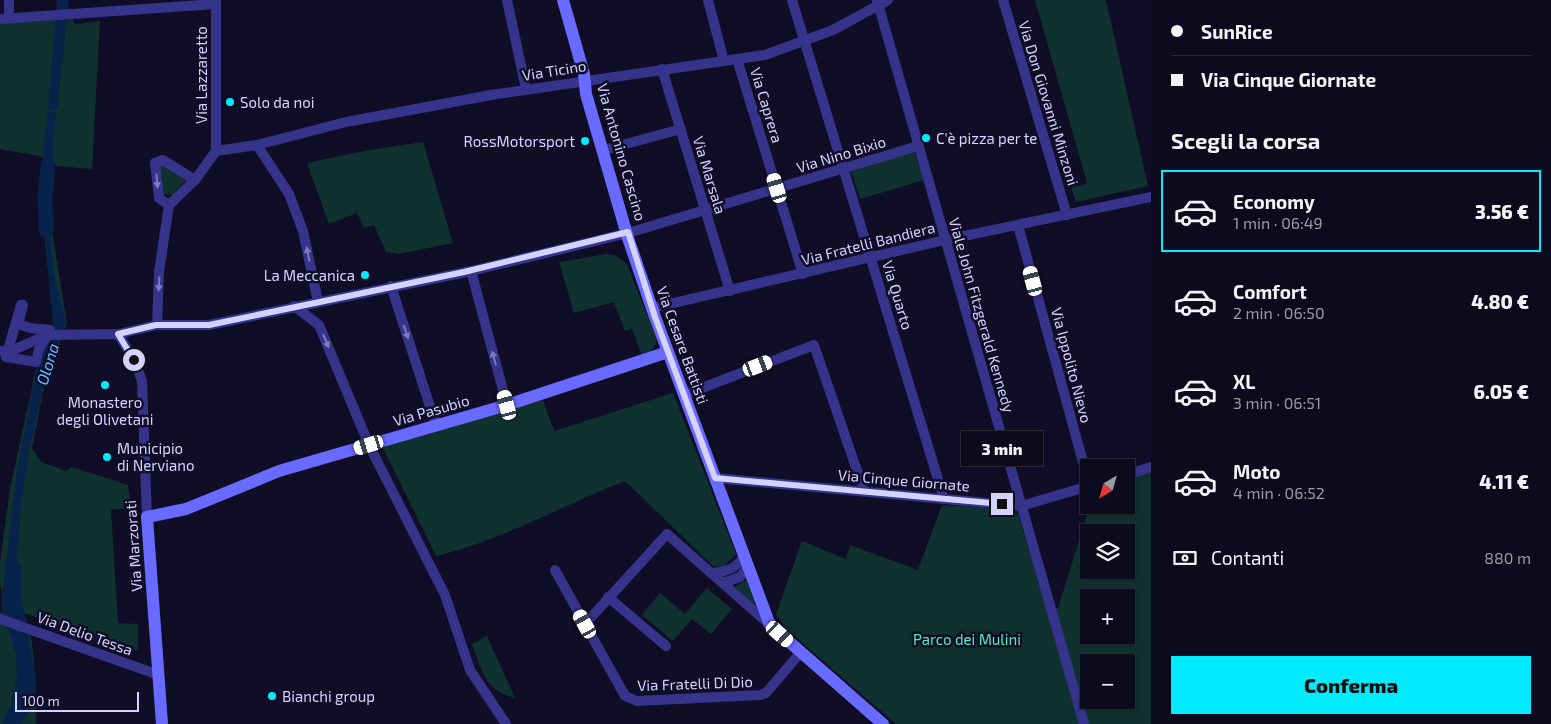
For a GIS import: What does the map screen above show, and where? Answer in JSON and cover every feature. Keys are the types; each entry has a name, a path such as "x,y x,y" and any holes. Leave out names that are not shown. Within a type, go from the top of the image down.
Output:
{"street":[{"path":"9,0 4,19 216,2"},
{"path":"507,0 526,89"},
{"name":"Via Antonino Cascino","path":"563,0 585,80 586,94 628,232"},
{"path":"708,0 724,61"},
{"name":"Via Quarto","path":"792,0 944,499"},
{"name":"Via Don Giovanni Minzoni","path":"1003,0 1066,215"},
{"name":"Via Lazzaretto","path":"216,2 216,151"},
{"name":"Via Ticino","path":"216,151 257,145 346,122 526,89 765,55 805,42 881,2"},
{"name":"Viale John Fitzgerald Kennedy","path":"881,2 918,146 1084,724"},
{"name":"Via Caprera","path":"737,59 803,274"},
{"name":"Via Marsala","path":"662,69 730,290"},
{"path":"604,150 680,129"},
{"path":"257,145 289,194 303,231 318,302"},
{"name":"Via Nino Bixio","path":"628,232 918,146"},
{"path":"156,325 159,272 169,205 195,180 216,151"},
{"path":"169,205 159,198 155,163 163,160 195,180"},
{"name":"Via Fratelli Bandiera","path":"652,308 945,240 1151,197"},
{"name":"Via Ippolito Nievo","path":"1018,225 1082,459"},
{"path":"4,352 47,334 118,334 156,325 209,325 470,271 628,232"},
{"name":"Via Cesare Battisti","path":"628,232 652,308 770,625 883,724"},
{"path":"470,271 507,405"},
{"path":"391,286 436,425"},
{"path":"21,304 23,305 18,324 30,328 50,330 39,349 36,362 6,357 4,352 21,304"},
{"path":"294,306 319,324 369,445 445,594 470,670 506,724"},
{"name":"Via Marzorati","path":"118,334 137,367 142,381 147,516 162,724"},
{"path":"684,395 814,345 864,491"},
{"name":"Via Pasubio","path":"147,516 195,506 279,472 507,405 668,352"},
{"path":"1135,472 1151,468"},
{"name":"Via Cinque Giornate","path":"715,478 1021,506 1080,488"},
{"path":"555,570 585,624 667,534 770,625"},
{"path":"711,573 728,571 740,563 746,562"},
{"path":"723,583 740,577 746,562"},
{"path":"608,597 666,646"},
{"name":"Via Delio Tessa","path":"0,618 159,676"},
{"name":"Via Fratelli Di Dio","path":"585,624 625,696 630,700 760,695 766,693 801,652"}],"green space":[{"path":"1035,0 1106,0 1148,186 1076,202 1071,188 1087,183"},
{"path":"72,19 75,24 100,21 92,169 55,166 50,182 48,207 67,323 44,387 32,448 41,462 66,471 72,467 128,485 131,508 111,510 118,623 138,624 138,650 129,649 24,613 32,642 35,672 36,724 0,724 0,612 5,613 0,583 0,562 10,489 40,350 54,329 41,204 44,159 40,156 0,149 0,23"},
{"path":"423,142 453,243 399,254 386,252 374,225 364,228 357,213 329,224 307,163 364,151"},
{"path":"914,152 924,180 860,199 851,171"},
{"path":"162,164 186,180 172,195 163,194 158,166"},
{"path":"606,254 615,255 627,264 657,340 651,352 642,356 632,328 625,331 614,302 574,313 559,262"},
{"path":"673,393 736,554 723,567 713,566 625,481 508,532 436,556 382,446 543,400 554,431"},
{"name":"Parco dei Mulini","path":"1151,471 1151,724 896,724 786,629 776,614 802,541 846,559 850,545 918,570 942,505 1006,509 1018,514 1047,611 1058,608 1080,537 1080,579 1135,579 1135,524 1084,524 1087,514 1135,514 1135,476"},
{"path":"748,579 756,606 734,587"},
{"path":"707,588 732,609 711,634 692,619 673,641 642,615 660,593 685,614"},
{"path":"487,636 515,698 490,685 482,671 472,644"}],"water":[{"path":"57,0 69,0 57,110 48,110"},
{"path":"48,112 56,113 48,207 54,277 66,322 43,388 28,456 21,505 14,606 15,619 22,635 27,661 27,694 16,724 2,724 11,704 17,676 16,654 1,606 17,472 40,350 54,330 45,234 47,165 43,153"}],"waterway":[{"name":"Olona","path":"46,230 45,194 48,165"},
{"name":"Olona","path":"13,724 27,701 29,683 14,598 14,569"}],"place":[{"name":"Solo da noi","path":"230,102"},
{"name":"C'è pizza per te","path":"926,138"},
{"name":"RossMotorsport","path":"585,141"},
{"name":"La Meccanica","path":"365,275"},
{"name":"Monastero degli Olivetani","path":"105,385"},
{"name":"Municipio di Nerviano","path":"107,457"},
{"name":"Bianchi group","path":"272,696"}],"route":[{"path":"134,360 118,334 156,325 209,325 464,272 628,232 628,238 655,317 715,478 1002,504"}]}
